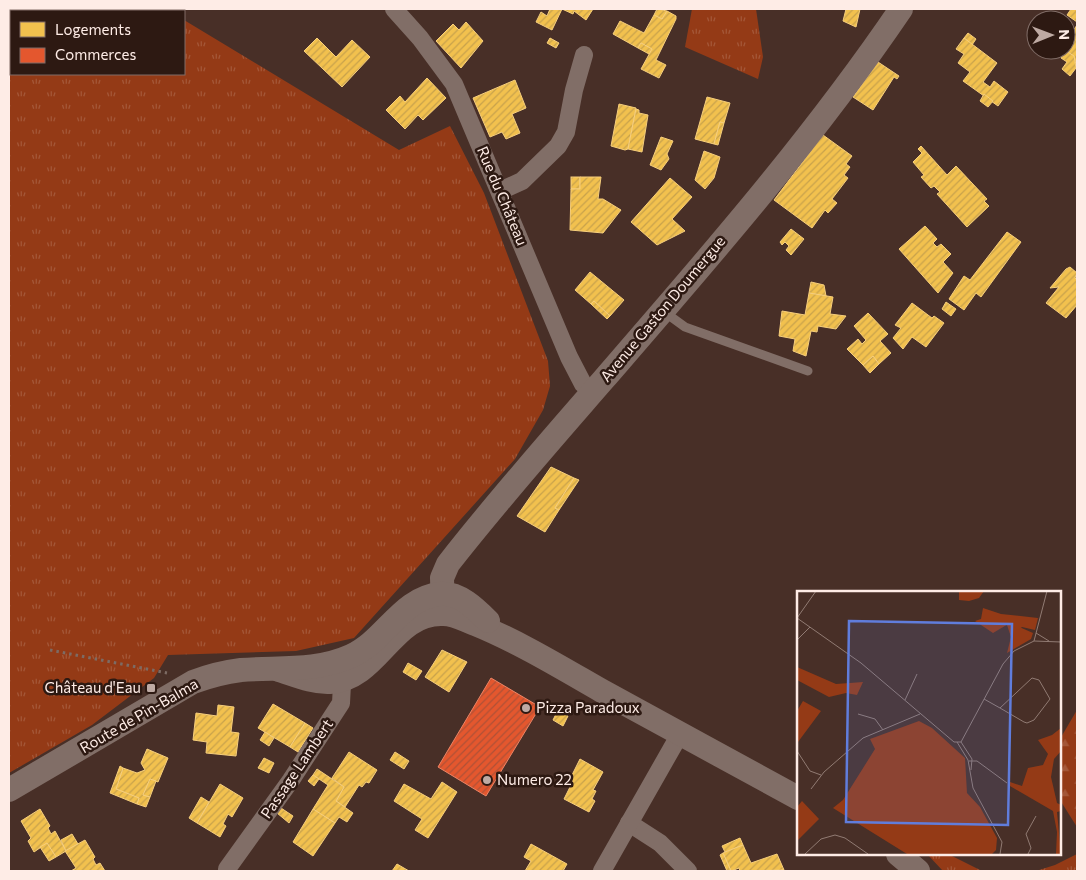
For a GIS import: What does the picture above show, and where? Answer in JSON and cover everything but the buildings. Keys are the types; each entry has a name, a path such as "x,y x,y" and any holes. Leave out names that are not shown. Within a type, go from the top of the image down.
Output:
{"main road":[{"name":"Avenue Gaston Doumergue","path":"443,604 442,578 448,564 663,311 824,114 901,9"},
{"path":"443,604 458,617 500,634 797,797"},
{"name":"Route de Pin-Balma","path":"9,790 193,682 221,673 239,670 279,670 319,681 340,670 367,665 398,632 412,621 428,615 443,604"},
{"path":"899,855 918,871"}],"street":[{"name":"Rue du Château","path":"394,9 420,38 454,84 569,357 583,384 592,393"},
{"path":"500,191 522,181 558,146 566,132 574,90 584,55"},
{"name":"Passage Lambert","path":"227,869 291,780 341,703 340,670"},
{"path":"602,871 680,734"},
{"path":"629,823 660,843 688,871"}],"lane":[{"path":"663,311 685,327 808,370"}],"path":[{"path":"50,650 160,670"}],"green space":[{"path":"165,9 167,10 16,10"},
{"path":"692,9 756,9 763,57 758,79 685,47"},
{"path":"10,19 10,75 185,75 185,21 399,150 450,126 484,193 548,361 550,386 543,410 515,459 354,638 296,651 168,655 154,678 92,725 9,773"},
{"path":"1077,710 1077,827 1061,802 1061,737"},
{"path":"1077,854 1077,871 1036,871 1055,865"},
{"path":"928,855 950,855 980,870 986,871 943,871"}],"place":[{"name":"Château d'Eau","path":"151,688"},
{"name":"Pizza Paradoux","path":"526,708"},
{"name":"Numero 22","path":"487,780"}]}
